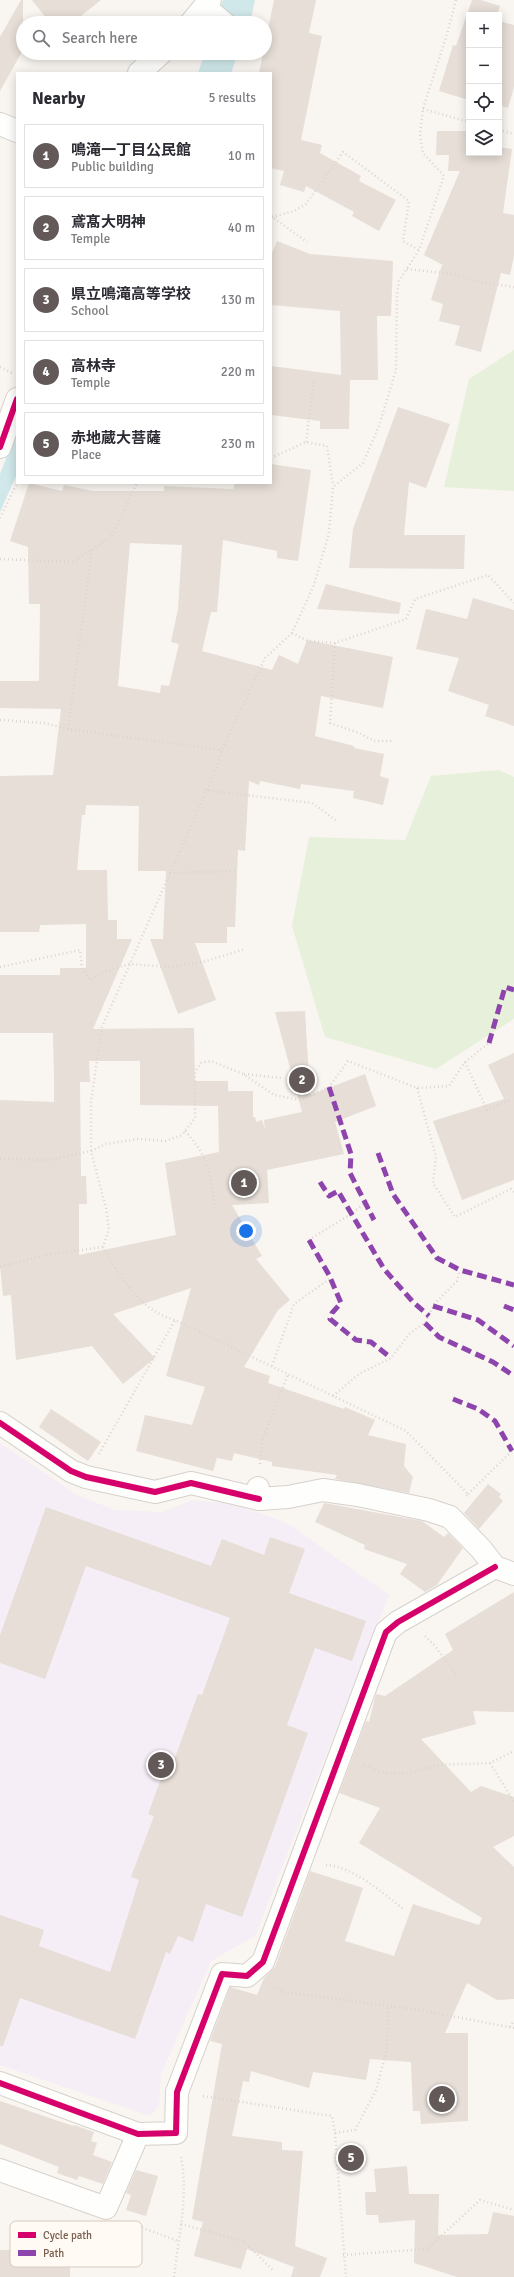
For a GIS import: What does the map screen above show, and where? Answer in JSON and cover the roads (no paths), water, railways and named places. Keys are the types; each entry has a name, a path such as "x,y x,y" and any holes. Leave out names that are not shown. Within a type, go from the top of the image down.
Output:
{"street":[{"path":"197,16 209,2"},
{"path":"140,72 153,60"},
{"path":"0,124 16,131"},
{"path":"16,402 0,448 16,450"},
{"path":"0,1423 71,1471 86,1477 155,1492 191,1483 288,1497 323,1490 358,1495 429,1510 450,1517 504,1570 406,1617 386,1632 263,1962 247,1976 222,1974 177,2092 176,2133 138,2134 0,2083"},
{"path":"0,2170 106,2208 138,2134"}],"lane":[{"path":"209,2 222,16"}],"water":[{"path":"223,0 255,0 252,16 217,16"},
{"path":"203,60 236,60 231,72 198,72"},
{"path":"16,433 16,476 0,512 0,474"}],"place":[{"name":"鳶髙大明神","path":"302,1080"},
{"name":"鳴滝一丁目公民館","path":"244,1183"},
{"name":"県立鳴滝高等学校","path":"161,1765"},
{"name":"高林寺","path":"442,2099"},
{"name":"赤地蔵大菩薩","path":"351,2158"}]}
